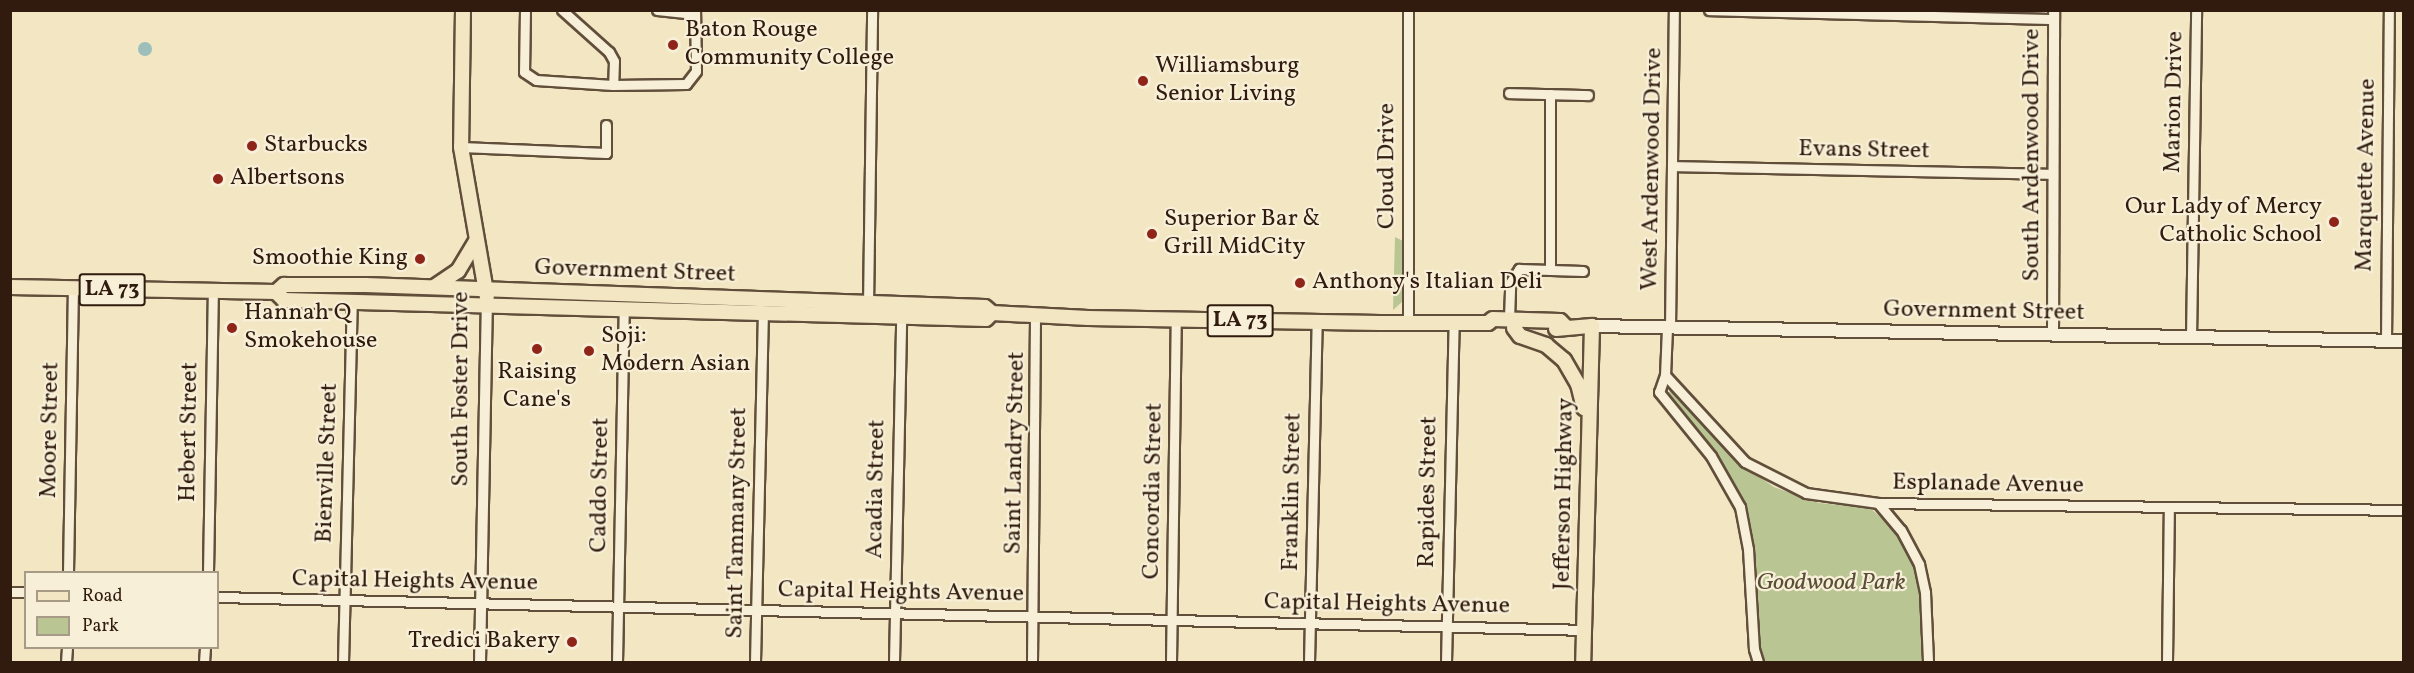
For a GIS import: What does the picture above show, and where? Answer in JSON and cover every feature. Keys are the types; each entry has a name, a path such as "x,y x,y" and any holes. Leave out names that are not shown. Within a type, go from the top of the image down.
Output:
{"main road":[{"name":"South Foster Drive","path":"463,10 461,147 476,241 487,290 487,305"},
{"path":"432,288 458,271 476,241"},
{"name":"Government Street","path":"10,287 213,292 276,292 284,285 432,288 868,309 901,316 986,319 992,313"},
{"name":"Government Street","path":"276,292 284,300 624,309 763,312 943,306 985,307 992,313 1035,316 1317,322 1488,323 1493,319 1512,324 1565,326 2403,341"},
{"path":"901,316 908,309 936,310 943,306"},
{"path":"1512,324 1520,336 1546,345 1564,360 1578,384 1581,406 1589,411"},
{"name":"Jefferson Highway","path":"1583,663 1592,326"}],"street":[{"path":"525,10 524,72 536,80 613,84 686,84 696,71 695,12 657,10"},
{"path":"562,10 609,52 614,61 613,84"},
{"path":"868,309 872,10"},
{"name":"Cloud Drive","path":"1408,10 1408,321"},
{"name":"West Ardenwood Drive","path":"1668,328 1673,166 1674,10"},
{"path":"1709,10 2054,15"},
{"name":"Marion Drive","path":"2191,338 2196,10"},
{"name":"Marquette Avenue","path":"2386,341 2389,10"},
{"name":"South Ardenwood Drive","path":"2054,15 2054,335"},
{"path":"1509,93 1588,95"},
{"path":"1550,94 1550,270"},
{"path":"461,147 606,153 606,125"},
{"name":"Evans Street","path":"1673,166 2053,174"},
{"path":"1512,324 1510,283 1519,269 1583,271"},
{"name":"Moore Street","path":"68,571 74,289"},
{"name":"Hebert Street","path":"208,571 213,292"},
{"name":"Bienville Street","path":"343,663 352,302"},
{"name":"South Foster Drive","path":"480,663 487,305"},
{"name":"Caddo Street","path":"618,663 624,309"},
{"name":"Saint Tammany Street","path":"755,663 763,312"},
{"name":"Acadia Street","path":"894,663 901,316"},
{"name":"Saint Landry Street","path":"1032,663 1035,316"},
{"name":"Concordia Street","path":"1171,663 1176,319"},
{"name":"Franklin Street","path":"1309,663 1317,322"},
{"name":"Rapides Street","path":"1446,663 1454,322"},
{"path":"1668,328 1665,375 1659,392 1711,456 1740,507 1747,538 1754,649 1758,663"},
{"name":"Esplanade Avenue","path":"1665,375 1746,462 1762,474 1806,493 1878,503 2403,510"},
{"path":"1878,503 1902,530 1919,564 1925,592 1928,663"},
{"path":"2167,663 2169,507"},
{"name":"Capital Heights Avenue","path":"219,597 1584,630"}],"green space":[{"path":"1395,237 1403,241 1402,302 1393,310"},
{"name":"Goodwood Park","path":"1672,390 1732,458 1774,487 1819,503 1870,508 1898,532 1913,557 1921,591 1924,662 1762,662 1745,515 1711,452 1666,394"}],"water":[{"path":"145,42 150,44 152,49 150,54 145,56 140,54 138,49 140,44"}],"place":[{"name":"Baton Rouge Community College","path":"673,45"},
{"name":"Williamsburg Senior Living","path":"1143,81"},
{"name":"Starbucks","path":"252,146"},
{"name":"Albertsons","path":"218,179"},
{"name":"Our Lady of Mercy Catholic School","path":"2334,222"},
{"name":"Superior Bar & Grill MidCity","path":"1152,234"},
{"name":"Smoothie King","path":"420,259"},
{"name":"Anthony's Italian Deli","path":"1300,283"},
{"name":"Hannah Q Smokehouse","path":"232,328"},
{"name":"Raising Cane's","path":"537,349"},
{"name":"Soji: Modern Asian","path":"589,351"},
{"name":"Tredici Bakery","path":"572,642"}]}
